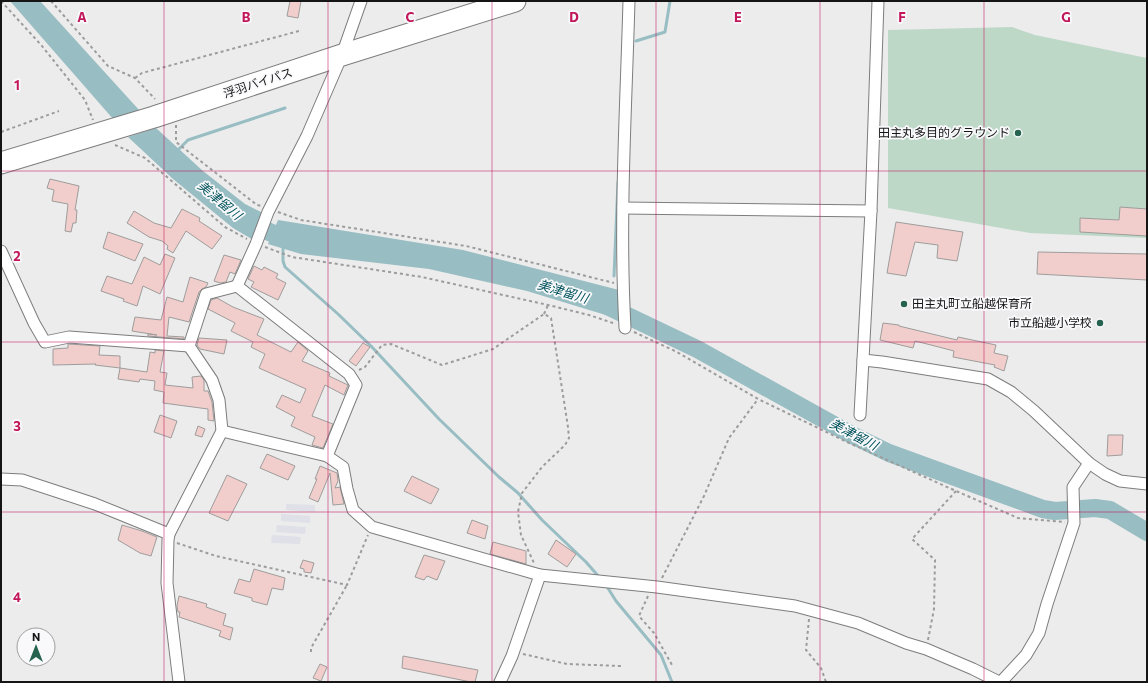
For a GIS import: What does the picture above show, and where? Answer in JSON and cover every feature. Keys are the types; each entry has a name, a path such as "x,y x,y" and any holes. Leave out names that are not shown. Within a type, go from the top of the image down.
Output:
{"highway":[{"name":"浮羽バイパス","path":"1,163 115,136 155,108 342,55 515,1"}],"street":[{"path":"237,286 269,211 307,136 342,55 361,1"},
{"path":"625,328 623,286 623,208 629,1"},
{"path":"860,415 871,211 878,1"},
{"path":"623,208 871,211"},
{"path":"1,251 34,324 45,342 68,337 189,346"},
{"path":"189,346 206,294 237,286"},
{"path":"237,286 349,375 356,385 327,456"},
{"path":"179,682 167,583 169,537 222,431 219,400 212,380 189,346"},
{"path":"863,360 988,379 1012,392 1089,463 1104,474 1120,481 1147,484"},
{"path":"222,431 327,456 344,467 347,489 354,510 372,527 540,575 655,587 795,606 858,624 973,669 1000,682 1026,655 1039,633 1074,522 1073,487 1089,463"},
{"path":"1,478 22,480 96,504 169,537"},
{"path":"500,682 514,652 540,575"}],"path":[{"path":"51,1 108,66 135,78 155,108"},
{"path":"1,2 42,46 85,100 94,121"},
{"path":"135,78 142,73 300,31"},
{"path":"1,132 59,111"},
{"path":"176,124 176,142 257,205 269,211 301,220 466,246 623,286"},
{"path":"115,136 145,158 225,227 256,244 292,257 422,277 589,315 625,328 677,352 758,399 846,442 1018,518 1074,522"},
{"path":"349,375 365,367 382,345 391,344 442,365 494,349 544,314 548,305"},
{"path":"540,575 521,535 518,512 522,493 542,467 565,445 569,438 551,318 544,314"},
{"path":"672,665 654,633 639,616 704,496 729,438 758,399"},
{"path":"926,650 934,609 935,560 912,539 956,491"},
{"path":"311,652 311,648 347,585 372,527"},
{"path":"169,537 216,556 347,585"},
{"path":"810,610 806,650 821,668 826,682"},
{"path":"514,652 567,664 621,666"}],"shaded area":[{"path":"286,504 315,505 315,512 286,510"},
{"path":"281,514 310,516 310,523 281,521"},
{"path":"277,525 306,527 305,534 276,532"},
{"path":"272,535 301,537 300,544 271,543"}],"green space":[{"name":"田主丸多目的グラウンド","path":"1012,27 1035,35 1147,58 1147,238 1030,233 888,208 888,30"}],"water":[{"path":"10,1 40,1 140,111 114,120"},
{"path":"156,128 203,171 245,204 265,214 255,241 233,228 173,179 128,137"},
{"path":"278,220 463,250 619,290 622,320 527,291 429,269 301,254 268,244"}],"building":[{"path":"290,1 301,1 298,18 287,16"},
{"path":"50,179 79,186 75,210 77,210 76,223 73,223 71,232 65,231 68,204 52,201 54,190 47,188"},
{"path":"1120,207 1147,209 1147,236 1080,232 1080,218 1119,220"},
{"path":"182,209 200,218 199,221 222,236 212,249 186,231 173,253 167,249 168,246 162,241 149,237 127,223 134,211 154,223 171,228"},
{"path":"896,222 963,232 957,261 937,258 938,245 915,242 906,276 887,273"},
{"path":"108,232 143,244 135,261 103,248"},
{"path":"1038,252 1147,254 1147,280 1037,274"},
{"path":"165,254 175,258 160,294 143,286 137,306 123,301 124,299 101,291 107,276 132,284 144,257 160,265"},
{"path":"224,255 241,260 235,274 230,272 226,282 220,283 214,281"},
{"path":"254,266 262,270 264,267 278,274 276,278 286,283 278,300 251,287 254,282 248,279"},
{"path":"190,277 208,283 206,287 199,292 189,322 169,317 167,336 184,337 184,339 148,336 148,334 157,335 132,331 135,317 161,320 167,297 183,302"},
{"path":"217,298 233,307 264,319 257,335 291,352 298,342 308,351 302,361 330,373 329,376 348,385 344,395 325,385 312,416 333,424 323,448 312,445 315,437 291,426 295,417 276,407 282,395 300,403 306,389 259,368 265,354 251,347 253,342 231,331 235,323 208,309 211,300"},
{"path":"883,323 899,325 957,340 958,337 996,345 994,353 1008,356 1004,371 994,367 995,365 953,357 954,351 915,341 913,348 880,340"},
{"path":"199,338 227,340 224,354 200,349 197,345"},
{"path":"363,343 370,347 356,366 349,361"},
{"path":"68,344 100,346 99,355 120,356 120,368 95,365 96,364 53,365 53,349 68,348"},
{"path":"155,350 164,351 160,372 167,373 165,385 193,388 192,377 201,376 204,380 204,391 208,391 212,402 214,421 208,420 208,409 163,403 164,392 154,390 155,381 140,379 139,382 118,379 120,368 147,372 150,352 155,353"},
{"path":"160,415 177,421 171,438 154,432"},
{"path":"198,426 205,429 202,437 195,435"},
{"path":"1108,435 1123,435 1122,455 1107,456"},
{"path":"267,454 295,466 288,480 260,468"},
{"path":"320,466 337,473 338,481 335,488 340,487 344,504 333,505 330,473 318,502 309,498 317,479 315,479"},
{"path":"227,475 247,484 228,521 209,513"},
{"path":"412,476 439,489 431,504 404,491"},
{"path":"472,520 488,526 485,539 467,533"},
{"path":"122,525 157,537 151,556 140,553 118,540"},
{"path":"556,540 576,554 567,567 548,554"},
{"path":"493,542 526,551 526,564 490,554"},
{"path":"424,555 445,561 437,580 427,576 424,580 415,577"},
{"path":"303,560 314,563 311,573 304,572 304,569 300,568"},
{"path":"254,569 285,578 283,590 272,588 267,605 252,601 252,598 234,593 239,579 250,582"},
{"path":"179,596 207,604 206,607 226,614 223,625 233,628 230,640 219,636 221,631 179,617 180,612 178,612 177,606"},
{"path":"403,656 478,670 475,682 402,668"},
{"path":"320,664 327,667 321,681 313,678"}],"waterway":[{"path":"636,41 665,32 670,1"},
{"path":"176,152 188,140 285,108"},
{"path":"614,276 618,182"},
{"name":"美津留川","path":"245,221 283,238 295,240"},
{"path":"283,246 283,261 285,267 338,314 371,346 439,419 499,477 518,493 542,520 586,562 600,578"},
{"name":"美津留川","path":"609,307 697,349 852,435 889,453 1043,509 1055,511 1095,508 1110,510 1147,532"},
{"path":"606,585 616,601 661,655 672,682"}],"place":[{"name":"田主丸多目的グラウンド","path":"1018,133"},
{"name":"田主丸町立船越保育所","path":"904,304"},
{"name":"市立船越小学校","path":"1100,323"}]}
